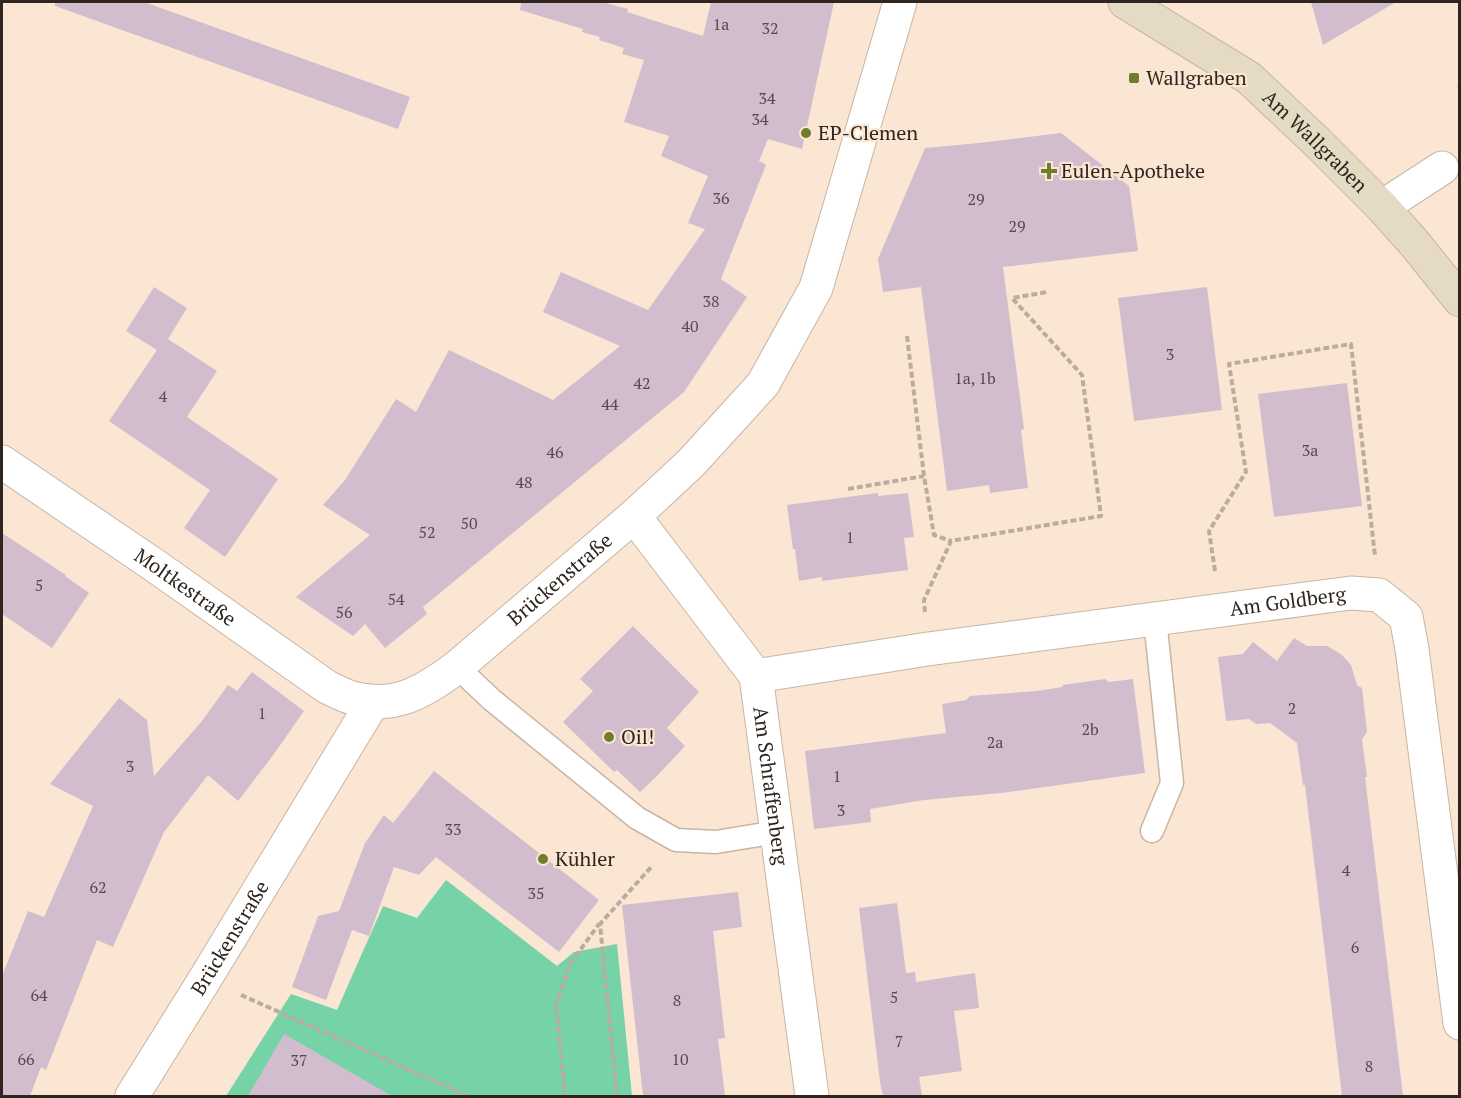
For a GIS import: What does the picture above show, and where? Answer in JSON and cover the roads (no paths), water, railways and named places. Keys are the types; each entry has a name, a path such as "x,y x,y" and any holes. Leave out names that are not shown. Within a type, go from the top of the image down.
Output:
{"main road":[{"name":"Am Wallgraben","path":"1125,2 1249,78 1382,207 1460,300"}],"street":[{"name":"Brückenstraße","path":"132,1096 373,702 410,697 432,686 456,667 634,516 692,463 763,384 816,288 900,2"},
{"name":"Am Wallgraben","path":"1382,207 1442,168"},
{"name":"Moltkestraße","path":"2,462 154,565 327,687 352,698 373,702"},
{"name":"Am Schraffenberg","path":"634,516 756,676 812,1096"},
{"name":"Am Goldberg","path":"756,676 928,649 1351,593 1379,595 1406,617 1460,1023"}],"lane":[{"path":"1152,831 1172,783 1155,619"},
{"path":"456,667 492,700 637,818 676,840 716,842 777,832"}],"place":[{"name":"Wallgraben","path":"1134,78"},
{"name":"EP-Clemen","path":"806,133"},
{"name":"Eulen-Apotheke","path":"1049,171"},
{"name":"Oil!","path":"609,737"},
{"name":"Kühler","path":"543,859"}]}
